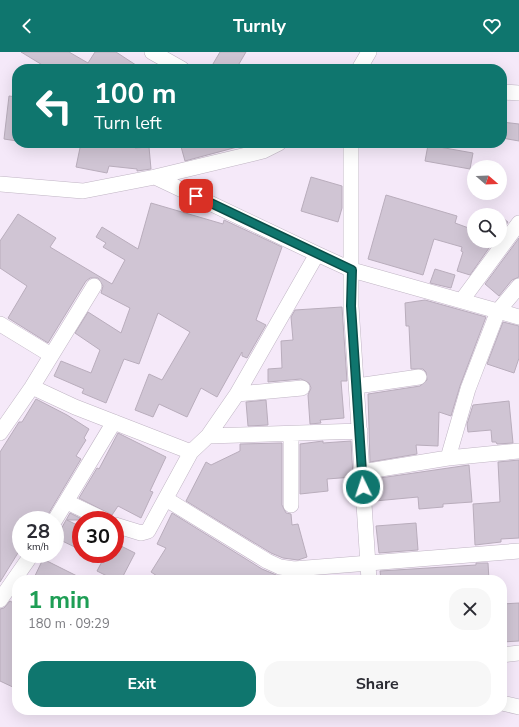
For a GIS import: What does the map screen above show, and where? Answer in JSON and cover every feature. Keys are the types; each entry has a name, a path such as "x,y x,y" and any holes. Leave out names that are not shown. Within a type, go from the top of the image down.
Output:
{"street":[{"path":"152,52 173,64"},
{"path":"363,64 369,52"},
{"path":"507,92 519,92"},
{"path":"2,187 83,191 155,177 263,151 269,148"},
{"path":"351,148 351,306 369,575"},
{"path":"155,177 352,270 519,317"},
{"path":"462,300 519,223"},
{"path":"124,528 142,533 148,531 191,452 208,436 237,394 318,254"},
{"path":"0,433 32,387 94,286"},
{"path":"448,458 468,389 498,311 519,286"},
{"path":"0,324 51,355"},
{"path":"357,386 419,377"},
{"path":"32,387 75,407 191,452"},
{"path":"237,394 302,388"},
{"path":"61,511 114,422"},
{"path":"208,436 360,431"},
{"path":"291,434 291,505"},
{"path":"362,472 448,458 519,451"},
{"path":"166,499 267,561 280,567 294,570 368,565 519,551"},
{"path":"67,502 86,511"},
{"path":"19,575 26,563"},
{"path":"6,596 12,586"},
{"path":"507,654 519,653"},
{"path":"507,704 519,707"}],"building":[{"path":"21,52 69,52 88,63 95,52 116,52 134,64 41,64"},
{"path":"220,52 246,52 239,64 213,64"},
{"path":"9,96 12,96 12,140 4,139"},
{"path":"507,123 519,124 519,141 507,139"},
{"path":"80,148 149,148 151,169 137,171 137,169 109,166 107,173 76,167"},
{"path":"181,148 234,148 185,161"},
{"path":"427,148 445,148 473,153 472,160 467,160 467,168 425,161"},
{"path":"311,177 342,186 342,208 338,222 301,211"},
{"path":"386,195 457,216 455,223 467,227 467,248 489,248 470,275 457,271 463,252 461,251 462,247 434,239 423,275 368,259"},
{"path":"151,203 223,224 224,220 282,247 256,320 266,325 247,358 242,356 242,352 217,397 201,388 187,417 159,404 153,417 135,410 149,374 162,380 190,332 158,313 139,364 124,359 106,403 82,393 84,389 54,376 61,361 91,373 100,350 75,333 88,312 121,333 130,308 101,293 103,286 98,278 90,278 86,281 48,343 8,318 27,286 0,268 0,241 18,214 56,238 50,247 112,284 125,260 103,247 106,243 96,237 102,227 138,249"},
{"path":"519,238 519,277 512,280 499,296 485,284"},
{"path":"435,269 455,275 451,288 430,283"},
{"path":"425,300 486,317 460,386 451,416 439,412 438,446 416,445 417,454 370,462 368,394 420,386 427,380 426,372 423,369 411,369 409,326 406,326 405,303"},
{"path":"342,307 347,381 341,381 344,418 320,420 321,423 310,424 308,395 311,388 309,383 301,379 268,382 268,369 282,368 281,341 293,340 291,317 295,310"},
{"path":"503,322 519,326 519,358 514,373 487,364"},
{"path":"36,399 67,415 89,429 84,438 86,440 76,456 81,459 50,511 12,511 12,563 0,582 0,452 19,422 22,422"},
{"path":"266,400 268,425 248,426 246,402"},
{"path":"509,401 513,443 497,444 496,442 492,442 491,430 468,432 467,424 473,405"},
{"path":"118,433 166,457 150,491 153,492 141,518 118,506 115,511 104,511 79,498 97,468 99,469"},
{"path":"323,441 323,443 351,441 353,477 327,479 328,491 300,494 300,444"},
{"path":"282,443 282,505 286,513 291,514 292,525 298,524 307,557 298,560 283,558 271,553 186,501 206,462 211,465 240,451 240,444"},
{"path":"519,460 519,538 501,539 501,542 475,545 473,504 500,502 498,462"},
{"path":"469,465 472,502 443,504 443,507 419,509 418,497 375,501 373,479"},
{"path":"70,513 72,514 72,520 67,520 72,522 72,546 64,542 64,524"},
{"path":"172,513 262,569 276,575 156,575 151,572 166,548 157,544"},
{"path":"416,523 418,550 379,553 376,526"},
{"path":"124,548 135,553 124,575 105,575 97,571 101,563 124,563"},
{"path":"41,563 51,563 75,575 35,575"},
{"path":"476,563 488,563 489,575 380,575 380,571 476,565"},
{"path":"10,601 12,602 12,687 0,681 0,609 4,608"},
{"path":"519,603 519,641 507,642 507,604"}],"route":[{"path":"196,196 352,270 351,306 363,487"}]}
